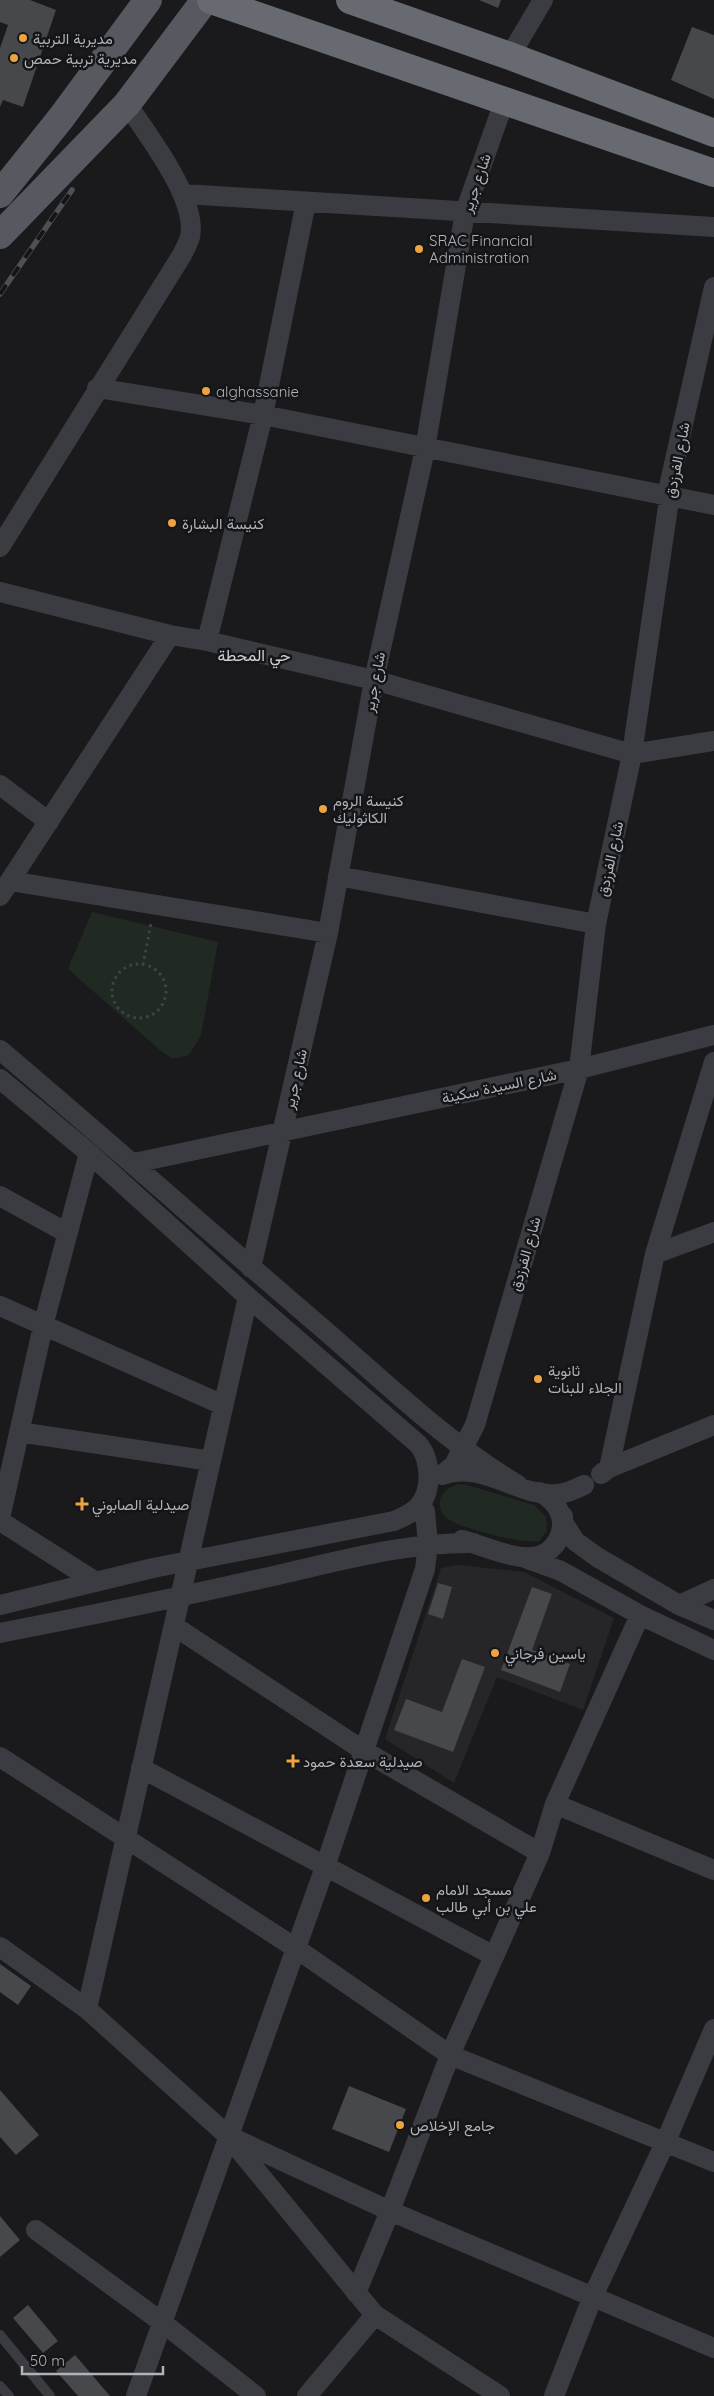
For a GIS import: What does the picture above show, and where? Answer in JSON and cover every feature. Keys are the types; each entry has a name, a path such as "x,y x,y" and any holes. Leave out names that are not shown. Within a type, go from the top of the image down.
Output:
{"highway":[{"path":"211,0 714,173"},
{"path":"350,0 510,56 714,133"}],"main road":[{"path":"0,194 61,118 148,0"},
{"path":"0,235 127,104 205,0"}],"street":[{"path":"510,56 543,0"},
{"name":"شارع جرير","path":"251,1268 328,933 374,680 425,449 465,212 505,100"},
{"path":"0,547 97,388 182,255 190,237 190,216 184,194 127,104"},
{"path":"184,194 714,227"},
{"path":"208,641 263,415 306,202"},
{"name":"شارع الفرزدق","path":"475,1425 579,1069 596,924 632,754 668,498 706,363 714,286"},
{"path":"97,388 263,415 714,507"},
{"path":"0,592 170,635 208,641 374,680 632,754 714,740"},
{"path":"170,635 5,888 154,905 328,933"},
{"path":"0,785 49,822"},
{"path":"338,876 596,924"},
{"name":"شارع السيدة سكينة","path":"134,1164 579,1069 714,1035"},
{"path":"0,1050 464,1450 491,1470 518,1486"},
{"path":"609,1468 655,1254 714,1062"},
{"path":"0,1079 89,1153 248,1297 418,1444 426,1452 428,1465 425,1503 428,1544 425,1569 325,1867 294,1948 136,2396"},
{"path":"89,1153 43,1326 0,1520 96,1582"},
{"path":"0,1196 67,1233"},
{"path":"655,1254 714,1232"},
{"path":"87,2009 124,1837 181,1597 248,1297"},
{"path":"0,1306 223,1405"},
{"path":"475,1425 464,1450 454,1465 432,1483 425,1503 431,1522 440,1531 468,1543 520,1556 561,1570 640,1615 714,1650"},
{"path":"475,1425 474,1442 480,1458 491,1470"},
{"path":"520,1556 534,1557 545,1554 554,1546 561,1535 562,1522 568,1501 584,1486 609,1468 714,1425"},
{"path":"19,1432 211,1460"},
{"path":"442,1475 456,1470 470,1471 540,1492 558,1494 584,1486"},
{"path":"540,1492 552,1500 559,1510 562,1522 575,1541 597,1557 679,1606 714,1620"},
{"path":"0,1605 188,1562 394,1521 410,1514 425,1503"},
{"path":"0,1633 181,1597 428,1544 468,1543"},
{"path":"425,1569 431,1559 442,1550 468,1543"},
{"path":"679,1606 714,1589"},
{"path":"356,2293 390,2211 450,2055 540,1853 555,1804 640,1615"},
{"path":"174,1626 364,1751 540,1853"},
{"path":"0,1757 294,1948 450,2055 714,2162"},
{"path":"141,1768 494,1956"},
{"path":"555,1804 714,1870"},
{"path":"0,1947 87,2009 227,2136 375,2315 500,2396"},
{"path":"554,2396 593,2296 665,2143 714,2029"},
{"path":"227,2136 390,2211 714,2348"},
{"path":"36,2230 163,2323 256,2396"},
{"path":"307,2396 375,2315"}],"lane":[{"path":"0,2335 50,2396"},
{"path":"0,2386 9,2396"}],"path":[{"path":"143,964 154,905"},
{"path":"143,964 156,969 162,976 167,993 165,1002 154,1015 136,1018 121,1011 115,1003 113,986 122,970 130,966 143,964"}],"shaded area":[{"path":"92,912 218,942 201,1035 189,1055 173,1059 161,1051 68,969"},
{"path":"458,1484 534,1505 546,1517 547,1531 539,1541 532,1542 493,1535 455,1523 443,1513 440,1507 440,1499 443,1493"},
{"path":"458,1565 524,1572 614,1618 583,1710 497,1677 454,1783 385,1739 441,1568"}],"building":[{"path":"0,0 30,0 56,10 23,107 3,100 0,107 0,48 8,25 0,22"},
{"path":"479,0 501,0 498,8"},
{"path":"692,27 714,35 714,99 671,80"},
{"path":"438,1583 452,1587 443,1619 428,1614"},
{"path":"532,1587 552,1594 532,1650 570,1664 560,1692 501,1670"},
{"path":"462,1659 485,1667 453,1752 394,1730 406,1699 442,1712"},
{"path":"0,1964 31,1986 18,2005 0,1992"},
{"path":"349,2086 406,2109 389,2152 332,2129"},
{"path":"0,2090 39,2135 16,2155 0,2137"},
{"path":"0,2216 20,2240 0,2257"},
{"path":"28,2305 58,2341 43,2353 13,2318"},
{"path":"75,2355 110,2396 78,2396 56,2371"}],"railway":[{"path":"0,294 72,190"}],"place":[{"name":"مديرية التربية","path":"23,38"},
{"name":"مديرية تربية حمص","path":"14,58"},
{"name":"SRAC Financial Administration","path":"419,249"},
{"name":"alghassanie","path":"206,391"},
{"name":"كنيسة البشارة","path":"172,523"},
{"name":"كنيسة الروم الكاثوليك","path":"323,809"},
{"name":"ثانوية الجلاء للبنات","path":"538,1379"},
{"name":"صيدلية الصابوني","path":"82,1504"},
{"name":"ياسين فرجاني","path":"495,1653"},
{"name":"صيدلية سعدة حمود","path":"293,1761"},
{"name":"مسجد الامام علي بن أبي طالب","path":"426,1898"},
{"name":"جامع الإخلاص","path":"400,2125"}],"district":[{"name":"حي المحطة","path":"254,655"}]}
